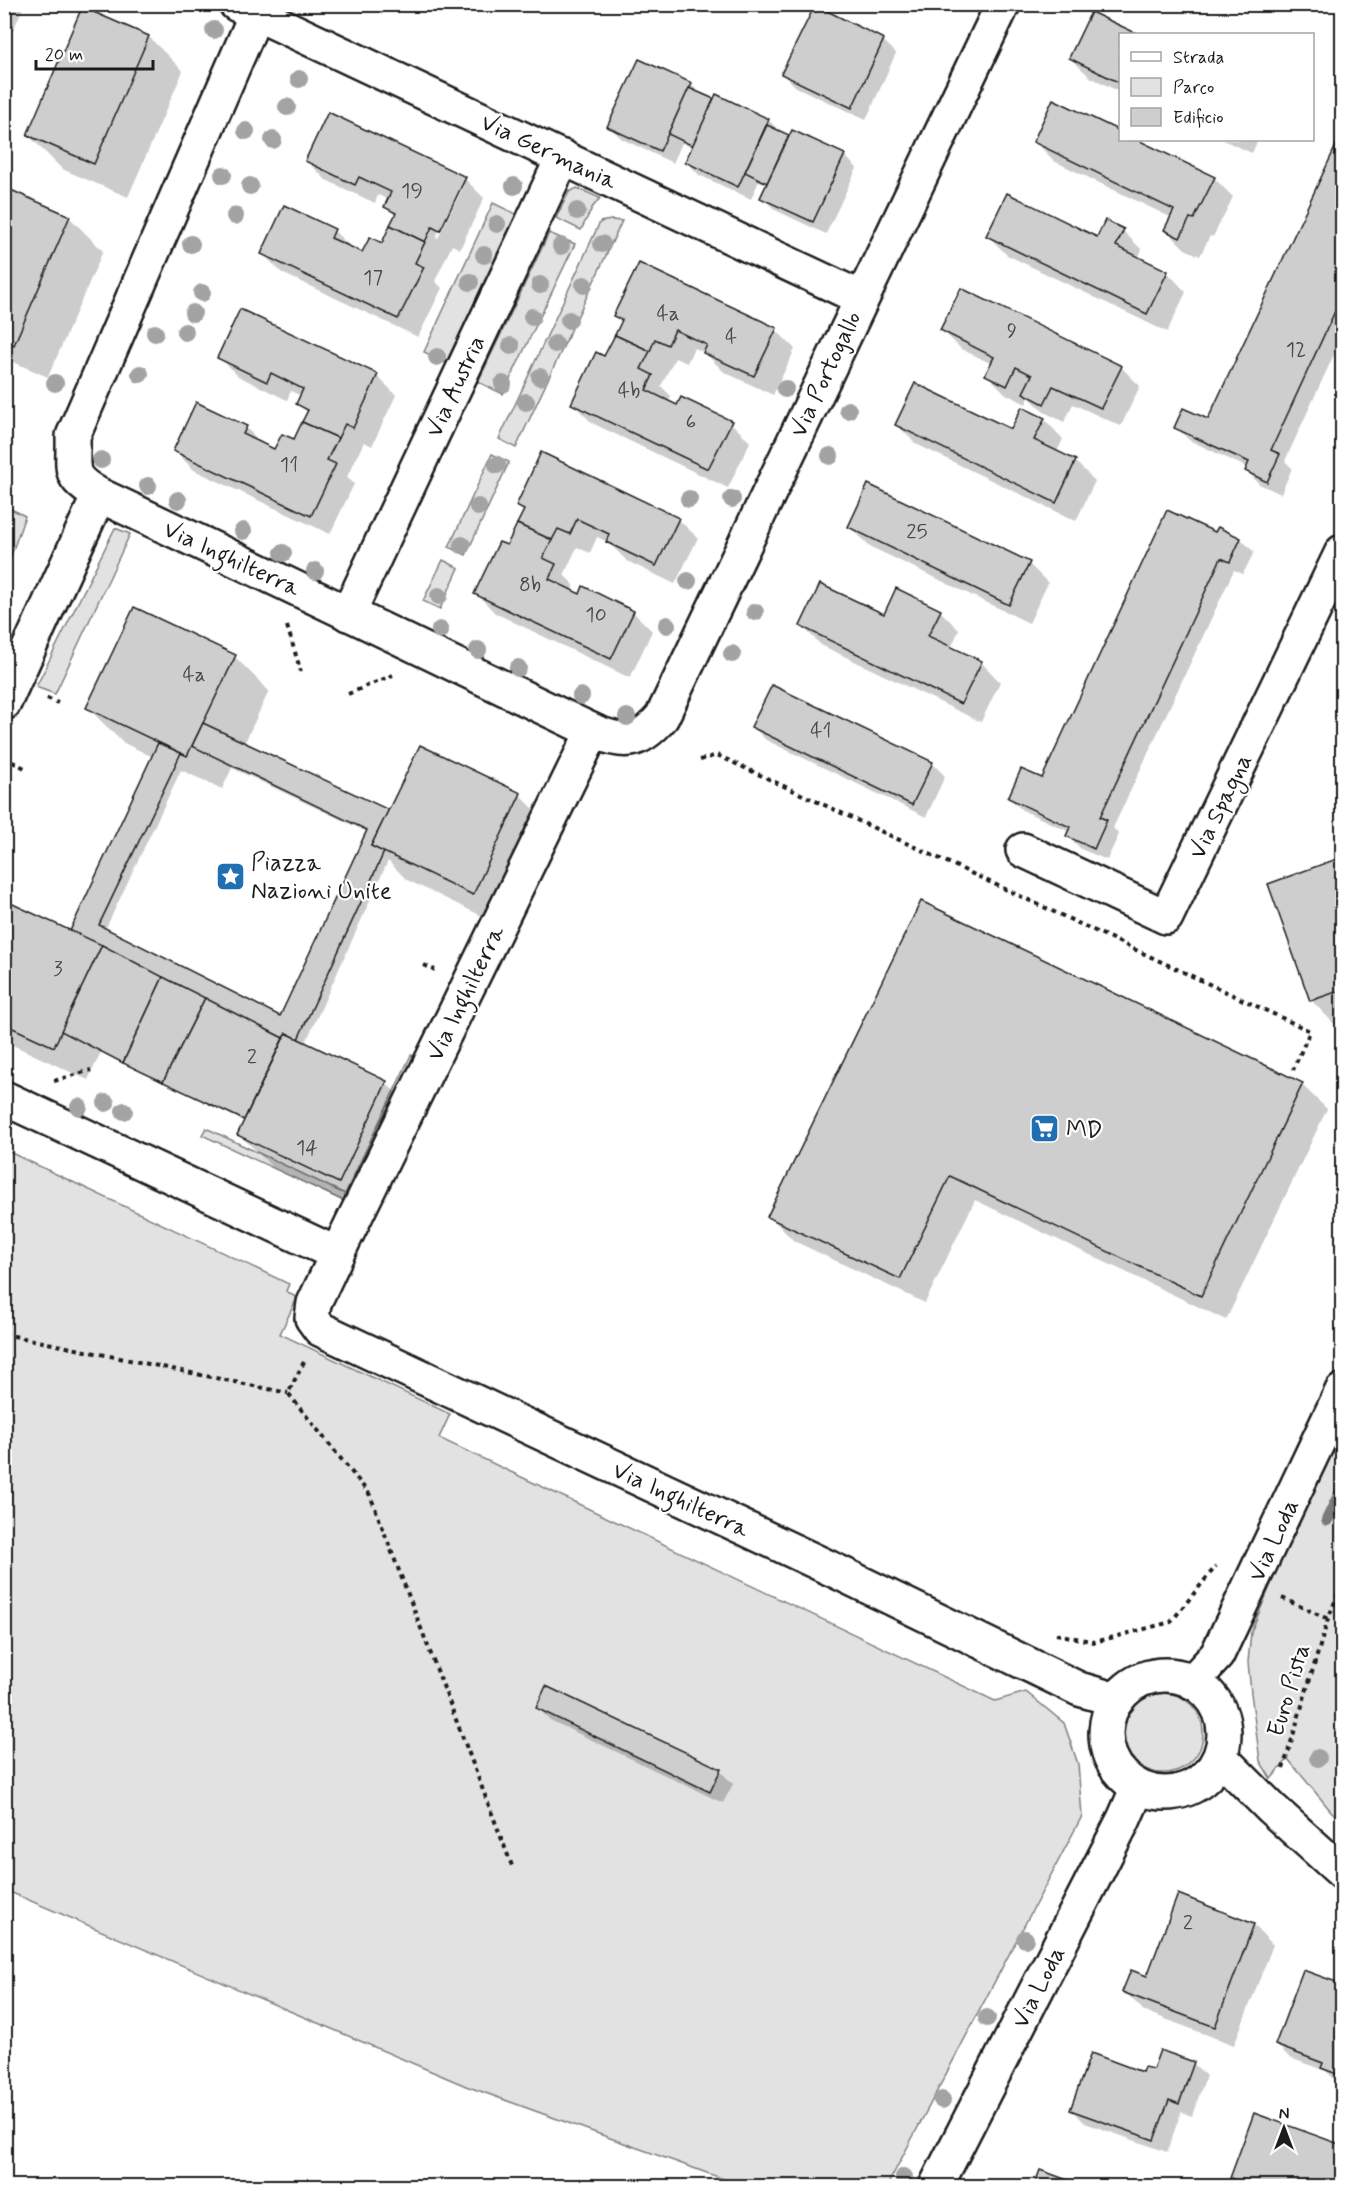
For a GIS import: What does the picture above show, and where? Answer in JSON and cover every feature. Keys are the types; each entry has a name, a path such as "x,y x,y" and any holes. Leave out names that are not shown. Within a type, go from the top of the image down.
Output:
{"street":[{"name":"Via Portogallo","path":"639,738 652,729 662,717 1003,4"},
{"name":"Via Germania","path":"246,9 861,298"},
{"path":"4,703 87,486 73,436 246,9"},
{"name":"Via Austria","path":"348,614 563,157"},
{"name":"Via Inghilterra","path":"87,486 593,731 621,739 639,738"},
{"name":"Via Spagna","path":"1023,850 1166,918 1342,552"},
{"name":"Via Inghilterra","path":"593,731 337,1254 314,1303 312,1318 320,1329 838,1572 1079,1689 1117,1701"},
{"path":"4,1098 337,1254"},
{"name":"Via Loda","path":"1192,1682 1217,1655 1342,1391"},
{"path":"1160,1676 1176,1676 1192,1682 1214,1701 1221,1714 1224,1743 1220,1757 1212,1771 1200,1782 1186,1790 1170,1794 1138,1787 1119,1771 1108,1749 1106,1732 1109,1715 1117,1701 1129,1688 1143,1680 1160,1676"},
{"path":"1220,1757 1271,1808 1342,1872"},
{"name":"Via Loda","path":"936,2187 1124,1819 1138,1787"}],"path":[{"path":"700,760 717,755 1310,1031 1293,1070"},
{"path":"4,758 27,769"},
{"path":"288,1393 320,1329"},
{"path":"4,1334 288,1393 370,1495 512,1866"},
{"path":"1252,1584 1328,1619"},
{"name":"Euro Pista","path":"1271,1808 1328,1619 1342,1584"}],"green space":[{"path":"577,188 600,198 581,230 556,218 569,192"},
{"path":"493,203 516,214 446,363 424,352"},
{"path":"622,221 516,448 499,439 600,222"},
{"path":"549,233 575,244 503,394 478,382"},
{"path":"492,454 509,462 466,555 449,547"},
{"path":"5,506 25,516 5,573"},
{"path":"115,528 130,534 55,694 36,687"},
{"path":"443,560 459,568 440,609 423,601"},
{"path":"411,1055 418,1059 350,1204 202,1135 206,1128 345,1194"},
{"path":"5,1150 289,1284 286,1291 297,1298 280,1334 450,1414 439,1438 995,1701 1026,1692 1064,1723 1078,1764 1082,1816 887,2186 743,2186 466,2086 5,1890"},
{"path":"1342,1430 1342,1822 1288,1759 1271,1779 1260,1761 1248,1662 1251,1632 1303,1507"},
{"path":"1155,1693 1171,1693 1185,1699 1197,1711 1203,1725 1203,1741 1197,1755 1185,1767 1171,1773 1155,1773 1141,1767 1129,1755 1123,1741 1123,1725 1129,1711 1141,1699"}],"building":[{"path":"815,5 884,39 852,108 781,74"},
{"path":"82,7 149,36 94,164 27,135"},
{"path":"1091,12 1136,33 1119,33 1119,83 1069,58"},
{"path":"639,59 692,83 660,151 607,127"},
{"path":"689,88 714,99 693,146 668,134"},
{"path":"716,94 769,119 738,187 685,162"},
{"path":"1053,99 1119,131 1119,141 1140,141 1215,177 1194,219 1190,218 1180,238 1164,230 1174,210 1033,142"},
{"path":"328,112 466,177 440,231 432,227 425,242 390,225 396,213 384,207 391,192 359,177 355,185 305,161"},
{"path":"767,125 789,135 767,183 745,172"},
{"path":"792,130 845,154 813,222 760,198"},
{"path":"1340,137 1342,138 1342,296 1271,450 1280,454 1267,482 1245,471 1249,462 1174,428 1183,408 1208,419"},
{"path":"4,187 70,216 14,345 4,340"},
{"path":"1007,193 1097,237 1105,220 1124,229 1116,246 1168,271 1147,314 986,236"},
{"path":"284,205 335,229 331,238 362,252 370,237 382,243 390,225 425,242 415,263 424,267 398,319 261,254"},
{"path":"639,263 777,328 754,376 703,353 707,345 675,330 668,345 655,339 650,351 615,335 622,320 613,316"},
{"path":"961,288 1122,366 1101,408 1053,386 1044,404 1023,393 1032,375 1016,367 1007,386 985,375 994,357 940,330"},
{"path":"240,309 378,374 353,428 345,424 338,438 302,422 308,410 296,404 303,389 271,373 267,382 217,358"},
{"path":"615,335 650,351 641,369 653,375 646,390 677,405 681,397 732,421 708,469 571,404 596,352 604,356"},
{"path":"915,383 1011,429 1022,407 1045,418 1034,440 1076,460 1056,503 895,425"},
{"path":"196,402 247,426 243,434 274,449 282,434 294,439 302,422 338,438 327,460 336,464 311,516 173,451"},
{"path":"541,452 679,518 656,566 606,542 609,534 577,519 570,534 558,529 552,540 517,524 524,510 516,506"},
{"path":"868,484 1030,562 1009,605 848,527"},
{"path":"1167,510 1215,532 1218,527 1241,538 1230,562 1221,558 1100,817 1107,820 1094,849 1066,836 1070,827 1008,798 1021,769 1042,778"},
{"path":"517,524 552,540 543,558 556,564 549,579 580,594 583,586 634,611 611,659 474,594 499,542 507,545"},
{"path":"820,584 884,614 896,588 941,610 928,636 982,661 961,704 800,626"},
{"path":"134,607 236,655 187,756 86,708"},
{"path":"772,685 933,762 912,805 751,727"},
{"path":"203,723 389,810 371,846 384,852 298,1039 286,1033 283,1038 70,931 158,743 181,753 99,925 280,1016 367,830 192,746"},
{"path":"420,745 521,793 473,895 371,846"},
{"path":"1342,857 1342,990 1310,1001 1268,884"},
{"path":"4,900 102,945 54,1047 4,1024"},
{"name":"MD","path":"921,901 1303,1083 1201,1296 950,1176 900,1279 767,1217"},
{"path":"102,945 163,977 123,1063 61,1031"},
{"path":"163,977 205,998 163,1082 123,1063"},
{"path":"205,998 283,1038 244,1120 163,1082"},
{"path":"286,1033 387,1081 339,1183 237,1135"},
{"path":"546,1686 721,1769 710,1792 536,1708"},
{"path":"1178,1894 1254,1924 1215,2027 1122,1992 1131,1970 1147,1976"},
{"path":"1303,1970 1342,1984 1342,2076 1321,2068 1323,2063 1275,2045"},
{"path":"1160,2050 1194,2062 1179,2104 1169,2100 1154,2140 1070,2110 1091,2053 1142,2072 1144,2067 1153,2069"},
{"path":"1254,2113 1342,2145 1342,2186 1253,2186 1230,2178"},
{"path":"1040,2170 1084,2186 1034,2186"}],"waterway":[{"path":"1327,1520 1342,1489"}],"place":[{"name":"Piazza Nazioni Unite","path":"230,876"},
{"name":"MD","path":"1045,1129"}]}
